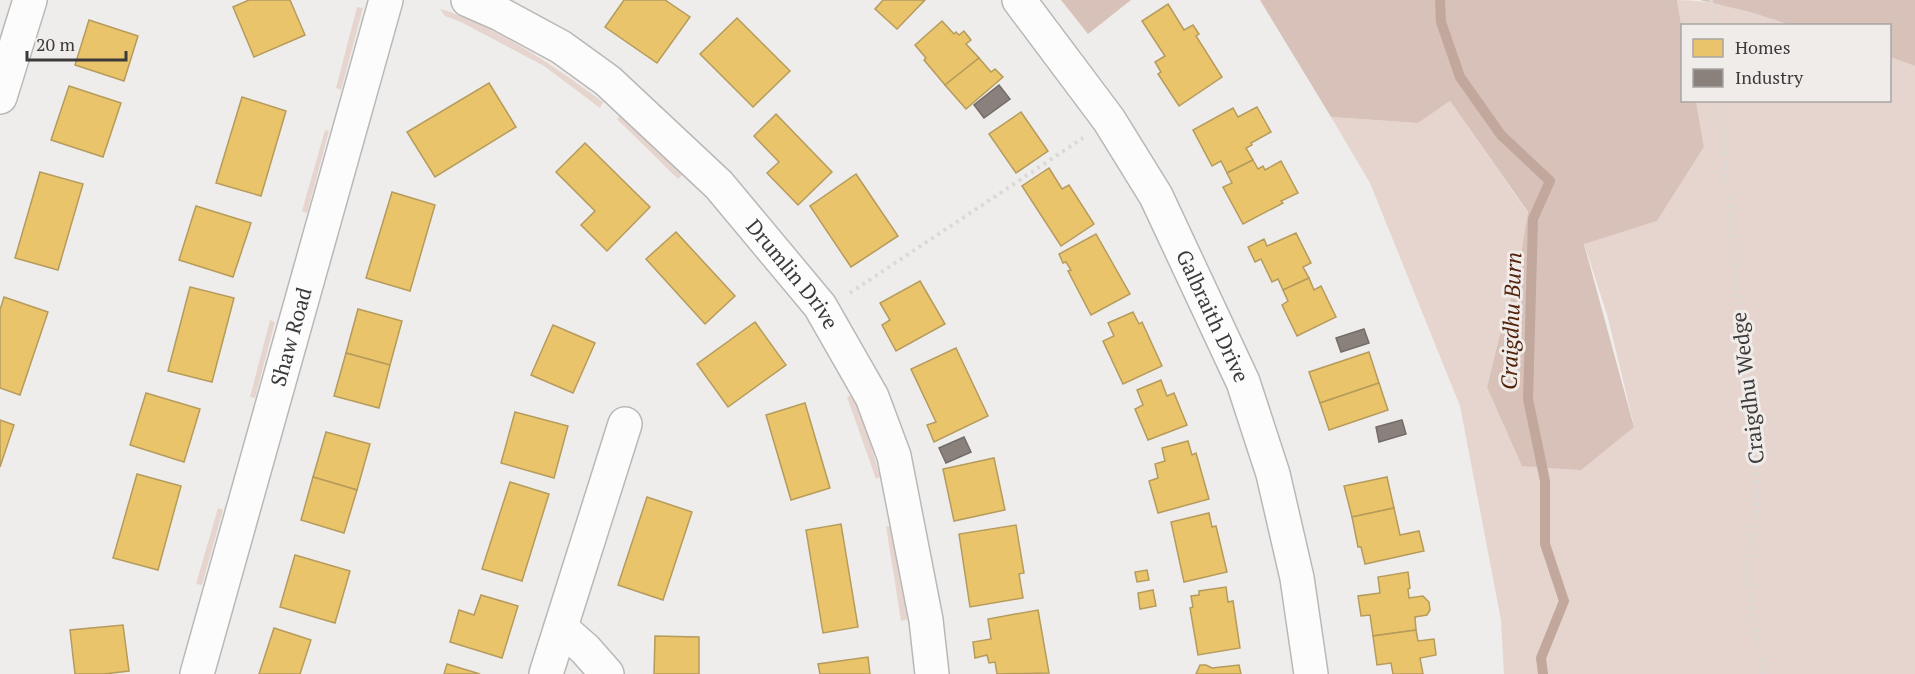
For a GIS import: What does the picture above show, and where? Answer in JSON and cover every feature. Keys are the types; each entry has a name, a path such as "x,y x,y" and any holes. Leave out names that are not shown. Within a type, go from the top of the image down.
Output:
{"street":[{"path":"0,97 30,0"},
{"name":"Shaw Road","path":"197,674 386,0"},
{"name":"Drumlin Drive","path":"468,0 500,14 561,47 608,81 720,185 819,306 872,397 894,456 926,620 932,674"},
{"name":"Galbraith Drive","path":"1019,0 1109,120 1156,196 1243,382 1275,485 1297,578 1311,674"},
{"path":"546,674 625,423"},
{"path":"561,628 585,649 607,674"}],"path":[{"path":"1711,0 1713,24"},
{"name":"Craigdhu Wedge","path":"1720,102 1736,285 1758,438 1758,502 1747,568 1764,674"},
{"path":"841,299 1066,149"}],"shaded area":[{"path":"1061,0 1131,0 1088,34"},
{"path":"1260,0 1677,0 1681,24 1681,102 1696,102 1704,147 1657,221 1584,244 1634,427 1581,470 1522,466 1487,387 1505,314 1516,285 1528,212 1450,101 1418,123 1331,117"},
{"path":"1677,0 1721,5 1788,24 1681,24"},
{"path":"1700,0 1915,0 1915,66 1891,57 1891,24 1788,24"},
{"path":"357,7 363,8 341,90 336,88"},
{"path":"440,9 503,36 561,72 603,102 600,108 544,66 461,22 445,16"},
{"path":"1891,57 1915,66 1915,674 1504,674 1501,620 1460,406 1370,183 1331,117 1418,123 1450,101 1528,213 1516,285 1505,314 1487,387 1634,426 1608,318 1584,243 1657,221 1704,147 1696,102 1891,102"},
{"path":"621,115 682,175 678,179 617,119"},
{"path":"325,130 329,131 307,213 302,211"},
{"path":"270,320 275,322 255,398 250,397"},
{"path":"852,395 869,438 880,477 876,479 847,397"},
{"path":"218,508 223,510 202,585 196,584"},
{"path":"886,526 892,527 908,619 901,621"}],"building: Homes":[{"path":"249,0 290,0 305,35 254,57 233,7"},
{"path":"624,0 665,0 690,17 657,63 605,27"},
{"path":"883,0 925,0 897,29 875,9"},
{"path":"1168,4 1184,30 1193,25 1199,34 1196,36 1222,77 1179,106 1158,74 1161,72 1155,62 1165,56 1142,21"},
{"path":"737,18 790,71 753,107 700,54"},
{"path":"89,20 138,36 124,81 75,65"},
{"path":"942,21 954,34 956,32 959,35 964,31 971,40 966,44 979,58 945,85 915,45"},
{"path":"979,58 991,72 995,69 1003,77 966,109 945,85"},
{"path":"489,83 516,127 435,177 407,132"},
{"path":"69,86 121,103 103,157 51,140"},
{"path":"242,97 286,111 261,196 216,183"},
{"path":"1257,107 1271,132 1246,148 1253,160 1227,173 1221,161 1212,166 1193,130 1233,108 1238,117"},
{"path":"1021,112 1048,151 1016,173 989,134"},
{"path":"776,114 832,172 798,205 767,173 779,162 754,136"},
{"path":"585,143 650,207 607,251 581,225 595,211 556,172"},
{"path":"1253,160 1258,169 1263,166 1265,170 1281,161 1298,193 1243,224 1223,187 1232,183 1227,173"},
{"path":"1049,168 1062,189 1069,185 1094,224 1061,246 1022,186"},
{"path":"40,172 83,184 58,270 15,258"},
{"path":"856,174 898,236 851,267 810,206"},
{"path":"392,192 435,205 410,291 366,278"},
{"path":"196,206 251,223 233,277 179,260"},
{"path":"676,232 735,296 705,324 646,259"},
{"path":"1296,233 1311,263 1303,267 1309,278 1283,290 1278,279 1272,282 1261,259 1255,262 1248,247 1264,239 1267,246"},
{"path":"1096,234 1130,294 1091,315 1068,271 1071,270 1066,262 1063,263 1059,254"},
{"path":"1309,278 1314,290 1321,286 1336,317 1297,336 1282,305 1288,301 1283,290"},
{"path":"920,281 945,324 896,351 882,325 890,320 880,303"},
{"path":"190,287 234,298 212,382 168,371"},
{"path":"4,297 48,312 20,395 0,388 0,310"},
{"path":"358,309 402,321 390,365 346,353"},
{"path":"1133,312 1139,324 1142,322 1162,366 1123,384 1103,341 1114,336 1108,323"},
{"path":"755,322 786,365 728,407 697,364"},
{"path":"553,325 595,343 573,393 531,375"},
{"path":"956,348 988,416 934,442 927,425 936,422 911,369"},
{"path":"1369,352 1379,383 1320,403 1309,372"},
{"path":"346,353 390,365 379,408 334,396"},
{"path":"1161,380 1167,396 1174,393 1187,425 1148,440 1135,409 1143,405 1137,390"},
{"path":"1379,383 1388,410 1329,430 1320,403"},
{"path":"146,393 200,409 184,462 130,445"},
{"path":"805,403 830,488 791,500 766,415"},
{"path":"515,412 568,426 554,478 501,463"},
{"path":"0,420 14,425 0,467"},
{"path":"326,432 370,444 357,490 313,477"},
{"path":"1188,441 1192,455 1196,453 1209,499 1158,513 1149,481 1158,478 1155,464 1165,461 1162,448"},
{"path":"994,458 1005,510 954,521 943,469"},
{"path":"137,474 181,486 158,570 113,558"},
{"path":"313,477 357,490 344,533 301,520"},
{"path":"1387,477 1394,508 1352,517 1344,486"},
{"path":"510,482 549,494 522,581 482,569"},
{"path":"647,497 692,512 663,600 618,585"},
{"path":"1394,508 1400,535 1419,531 1424,551 1365,564 1361,547 1358,547 1352,517"},
{"path":"1209,513 1212,527 1216,526 1227,572 1184,582 1171,522"},
{"path":"841,524 858,627 823,633 806,530"},
{"path":"1016,525 1024,573 1019,574 1023,598 970,607 959,534"},
{"path":"295,555 350,571 335,623 280,607"},
{"path":"1147,570 1149,580 1137,582 1135,572"},
{"path":"1408,572 1409,598 1423,596 1429,602 1430,610 1427,615 1415,617 1416,630 1373,636 1370,615 1361,616 1358,596 1380,593 1378,577"},
{"path":"1226,587 1228,602 1233,601 1240,648 1198,655 1190,608 1193,607 1191,596 1199,595 1199,591"},
{"path":"1153,590 1156,606 1140,609 1138,593"},
{"path":"481,595 518,606 502,658 450,642 459,610 474,615"},
{"path":"1038,610 1049,673 997,674 995,662 989,663 987,655 975,658 973,642 991,639 988,619"},
{"path":"123,625 129,671 75,674 70,630"},
{"path":"274,628 311,640 300,674 259,674"},
{"path":"1416,630 1418,641 1434,639 1436,655 1420,658 1423,674 1393,674 1391,663 1377,665 1373,636"},
{"path":"655,636 699,637 699,674 654,674"},
{"path":"868,657 870,674 820,674 818,664"},
{"path":"447,664 480,674 444,674"},
{"path":"1200,665 1212,668 1239,665 1241,674 1196,674"}],"building: Industry":[{"path":"999,85 1010,99 984,118 974,105"},
{"path":"1364,329 1369,343 1341,352 1336,338"},
{"path":"1402,420 1406,434 1379,442 1376,427"},
{"path":"964,437 971,452 946,463 939,448"}],"waterway":[{"name":"Craigdhu Burn","path":"1440,0 1441,22 1460,77 1501,135 1550,181 1533,219 1528,399 1545,481 1545,544 1564,601 1541,658 1543,674"}]}
